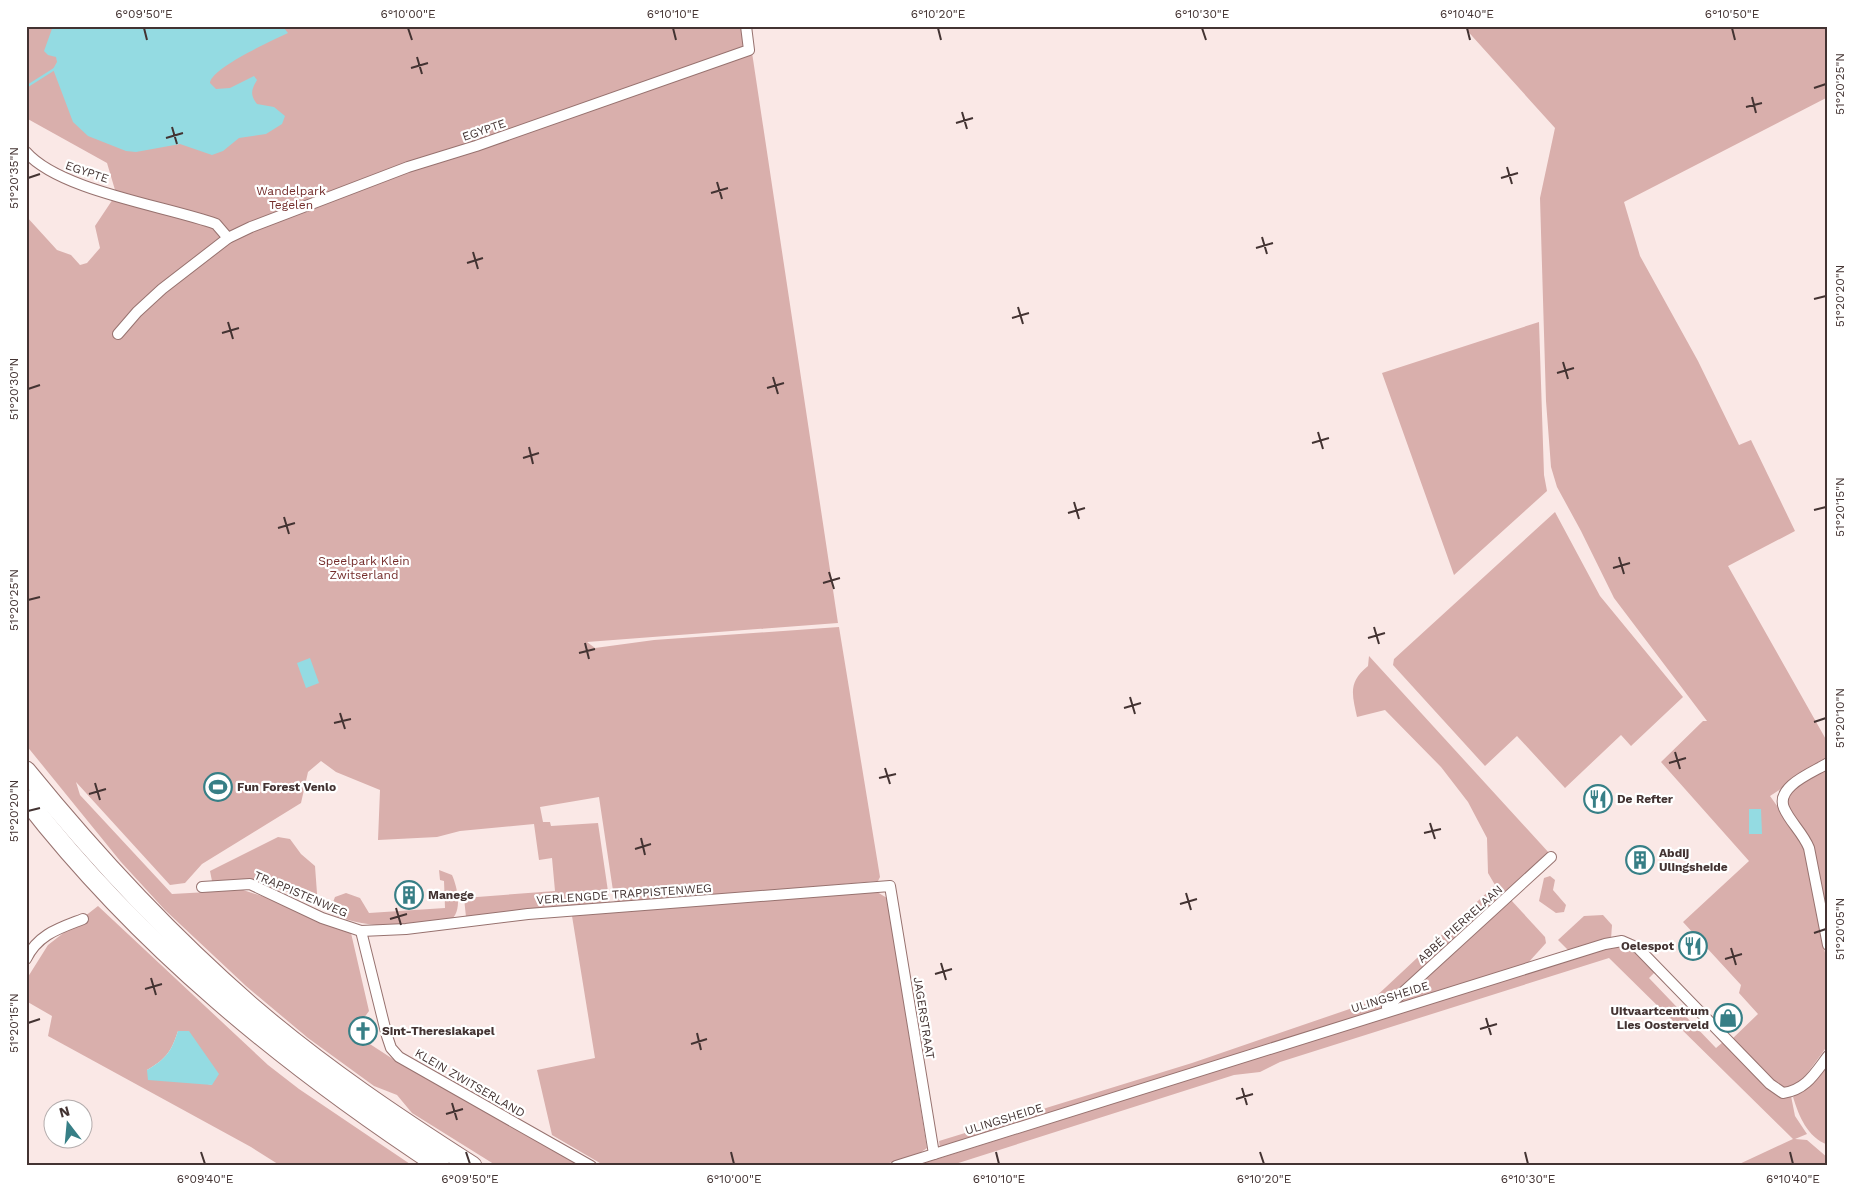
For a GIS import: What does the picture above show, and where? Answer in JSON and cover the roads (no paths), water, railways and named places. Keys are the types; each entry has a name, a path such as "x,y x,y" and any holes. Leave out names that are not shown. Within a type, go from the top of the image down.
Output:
{"highway":[{"path":"26,770 114,874 194,955 257,1012 367,1096 472,1166"},
{"path":"26,799 134,921 226,1007 327,1089 374,1123 440,1166"}],"street":[{"name":"EGYPTE","path":"118,334 137,312 162,289 228,238 308,204 399,170 476,146 749,50 746,26"},
{"name":"EGYPTE","path":"26,152 35,163 64,178 210,222 221,228 228,238"},
{"path":"1828,763 1790,786 1783,797 1784,807 1805,838 1809,848 1828,944"},
{"name":"ABBÉ PIERRELAAN","path":"1388,1011 1387,1007 1551,857"},
{"name":"TRAPPISTENWEG","path":"202,887 240,883 250,884 322,918 361,931"},
{"name":"VERLENGDE TRAPPISTENWEG","path":"361,931 406,929 528,914 890,886"},
{"name":"JAGERSTRAAT","path":"890,886 934,1154"},
{"path":"26,959 40,938 56,929 83,919"},
{"name":"KLEIN ZWITSERLAND","path":"361,931 386,1036 391,1048 399,1057 591,1166"},
{"name":"ULINGSHEIDE","path":"896,1166 1388,1011 1605,944 1622,941 1638,948 1770,1084 1783,1093 1800,1089 1828,1056"}],"water":[{"path":"53,26 284,28 288,33 231,62 213,77 210,83 216,89 230,88 254,76 257,80 253,87 253,98 257,104 274,107 285,116 282,124 266,134 239,138 223,151 212,155 180,144 136,152 126,151 88,136 73,122 53,69 57,62 56,57 48,55 44,51"},
{"path":"310,658 319,683 306,688 297,663"},
{"path":"1749,809 1761,809 1762,834 1749,834"},
{"path":"178,1031 189,1031 219,1074 212,1085 148,1080 147,1070 167,1054"}],"waterway":[{"path":"26,87 56,68"}],"place":[{"name":"Fun Forest Venlo","path":"218,787"},
{"name":"De Refter","path":"1598,799"},
{"name":"Abdij Ulingsheide","path":"1640,860"},
{"name":"Manege","path":"409,895"},
{"name":"Oelespot","path":"1693,946"},
{"name":"Uitvaartcentrum Lies Oosterveld","path":"1728,1018"},
{"name":"Sint-Theresiakapel","path":"363,1031"}],"park label":[{"name":"Wandelpark Tegelen","path":"291,198"},
{"name":"Speelpark Klein Zwitserland","path":"364,568"}]}
